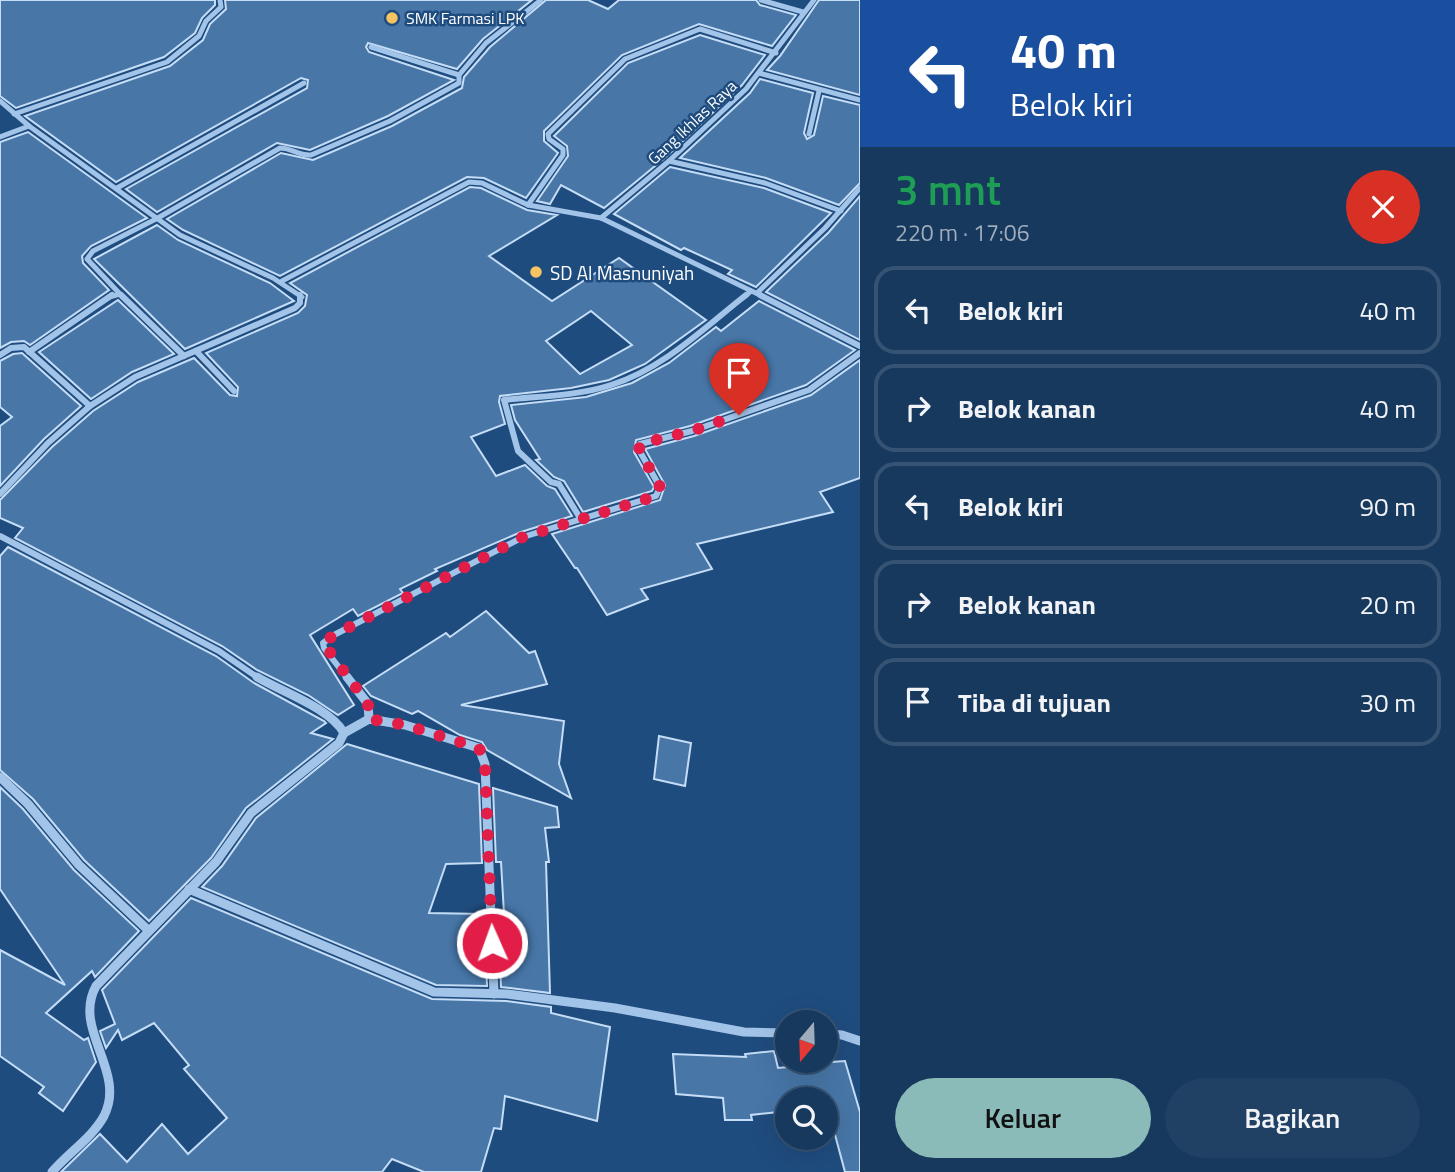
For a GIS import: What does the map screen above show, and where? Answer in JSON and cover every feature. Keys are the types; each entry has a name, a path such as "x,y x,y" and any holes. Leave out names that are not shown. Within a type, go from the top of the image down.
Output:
{"street":[{"path":"14,114 167,62 199,36 206,21 220,7 220,0"},
{"path":"184,356 87,259 89,255 280,148 289,148 307,156 390,121 460,83 459,75 470,58 503,27 541,0"},
{"path":"761,0 803,12"},
{"name":"Gang Ikhlas Raya","path":"601,218 669,161 746,89 814,0"},
{"path":"528,205 563,155 562,149 548,134 625,59 701,29 776,53"},
{"path":"371,47 459,75"},
{"path":"759,73 860,100"},
{"path":"117,188 304,83"},
{"path":"809,134 819,91"},
{"path":"0,101 29,126 156,219 208,250 282,281 302,296 300,303 242,333 135,377 90,406 48,443 0,494"},
{"path":"0,137 29,126"},
{"path":"669,161 765,183 841,211"},
{"path":"282,281 469,182 482,183 528,205 601,218 860,346"},
{"path":"580,518 559,484 551,482 518,451 504,400 572,393 612,385 663,360 754,292 841,211 860,188"},
{"path":"29,352 111,295 120,294"},
{"path":"0,355 18,346 29,352 90,406"},
{"path":"196,351 234,391"},
{"path":"369,719 368,704 323,643 523,537 659,494 660,487 639,450 640,444 692,431 809,390 860,353"},
{"path":"1,538 219,651 338,724 344,733"},
{"path":"52,1172 103,1118 109,1104 111,1087 90,1017 89,1000 96,986 216,862 251,813 339,743 344,733 369,719 405,725 479,748 485,764 494,994"},
{"path":"0,777 28,804 79,865 148,930"},
{"path":"189,889 434,992 494,994 615,1008 744,1032 775,1033"},
{"path":"838,1035 860,1041"}],"building":[{"path":"0,0 215,0 215,5 202,18 195,33 164,57 16,108 0,96"},
{"path":"225,0 532,0 483,39 457,69 368,43 366,47 369,52 454,80 388,116 310,150 277,143 157,212 126,189 307,88 308,80 301,78 116,182 25,116 170,66 203,40 210,24 226,9"},
{"path":"546,0 588,0 608,9 619,0 756,0 760,5 796,15 772,46 699,24 622,55 544,131 544,141 558,153 526,198 484,178 467,177 280,276 183,230 167,219 281,153 313,160 392,126 462,88 464,77 490,47"},
{"path":"819,0 860,0 860,95 767,70"},
{"path":"700,35 765,55 742,85 666,157 604,208 561,185 550,204 537,201 568,156 567,146 554,136 628,63"},
{"path":"760,79 813,93 804,133 807,139 814,135 823,96 860,105 860,183 839,205 766,178 680,158 750,93"},
{"path":"28,132 147,218 91,246 82,256 83,263 109,290 30,345 24,341 11,342 0,348 0,142"},
{"path":"670,167 764,188 831,213 756,287 728,274 732,270 684,248 681,250 614,214"},
{"path":"470,187 481,188 527,210 557,215 489,256 552,301 619,258 706,320 645,364 609,380 571,388 500,396 505,424 471,437 496,476 525,465 547,486 555,489 572,516 521,532 435,569 437,571 400,589 403,593 358,616 353,609 310,635 354,705 338,715 308,695 257,670 222,646 15,538 23,528 0,518 0,500 52,447 93,411 138,382 194,358 230,395 237,396 238,387 206,353 298,313 305,306 307,295 290,283","holes":["591,311 632,345 580,374 546,341"]},
{"path":"860,196 860,340 766,292 829,232"},
{"path":"157,225 178,240 270,283 294,301 185,349 94,259"},
{"path":"118,300 174,354 132,372 91,399 39,352"},
{"path":"759,301 855,350 806,385 690,426 636,440 634,452 654,487 652,491 583,512 564,481 554,477 536,460 540,459 515,420 511,405 586,397 632,383 669,363 716,327 721,331"},
{"path":"22,353 81,406 44,439 0,486 0,426 12,417 0,407 0,361 13,354"},
{"path":"860,360 860,478 820,492 833,512 697,544 712,569 641,589 648,599 607,615 552,534 660,500 665,485 645,449 694,436 811,395"},
{"path":"8,547 216,656 254,683 324,721 326,723 311,733 333,739 246,808 211,858 149,921 84,860 33,799 0,770 0,556"},
{"path":"486,611 529,653 535,651 547,684 461,705 564,721 559,764 571,798 487,750 482,742 460,735 418,711 412,714 371,696 363,686 446,633 450,637"},
{"path":"659,736 691,743 685,786 654,779"},
{"path":"347,744 479,784 482,863 446,864 429,913 484,914 487,986 436,985 202,887 222,866 256,818"},
{"path":"0,787 23,809 74,870 139,931 95,977 92,971 46,1013 84,1040 88,1038 96,1062 63,1111 39,1093 44,1087 0,1056 0,950 65,985 0,889"},
{"path":"493,788 557,807 559,827 545,828 549,862 546,862 550,993 501,987 498,914 504,914 501,862 496,862"},
{"path":"191,898 432,999 506,1001 551,1007 551,1013 610,1027 597,1121 505,1096 501,1129 494,1128 481,1172 424,1172 392,1159 382,1172 61,1172 100,1134 127,1162 162,1124 188,1154 227,1118 184,1069 189,1065 154,1023 122,1040 118,1030 106,1048 100,1031 115,1024 102,990"},
{"path":"774,1051 775,1073 838,1073 838,1062 845,1061 860,1112 860,1172 845,1172 838,1146 838,1087 775,1087 775,1112 751,1115 752,1120 725,1120 723,1098 676,1094 673,1054 746,1057 745,1054"}],"place":[{"name":"SMK Farmasi LPK","path":"392,18"},
{"name":"SD Al Masnuniyah","path":"536,272"}],"route":[{"path":"492,943 485,764 479,748 429,731 369,719 368,704 324,648 323,643 523,537 656,496 660,487 639,450 640,444 676,436 739,415"}]}
